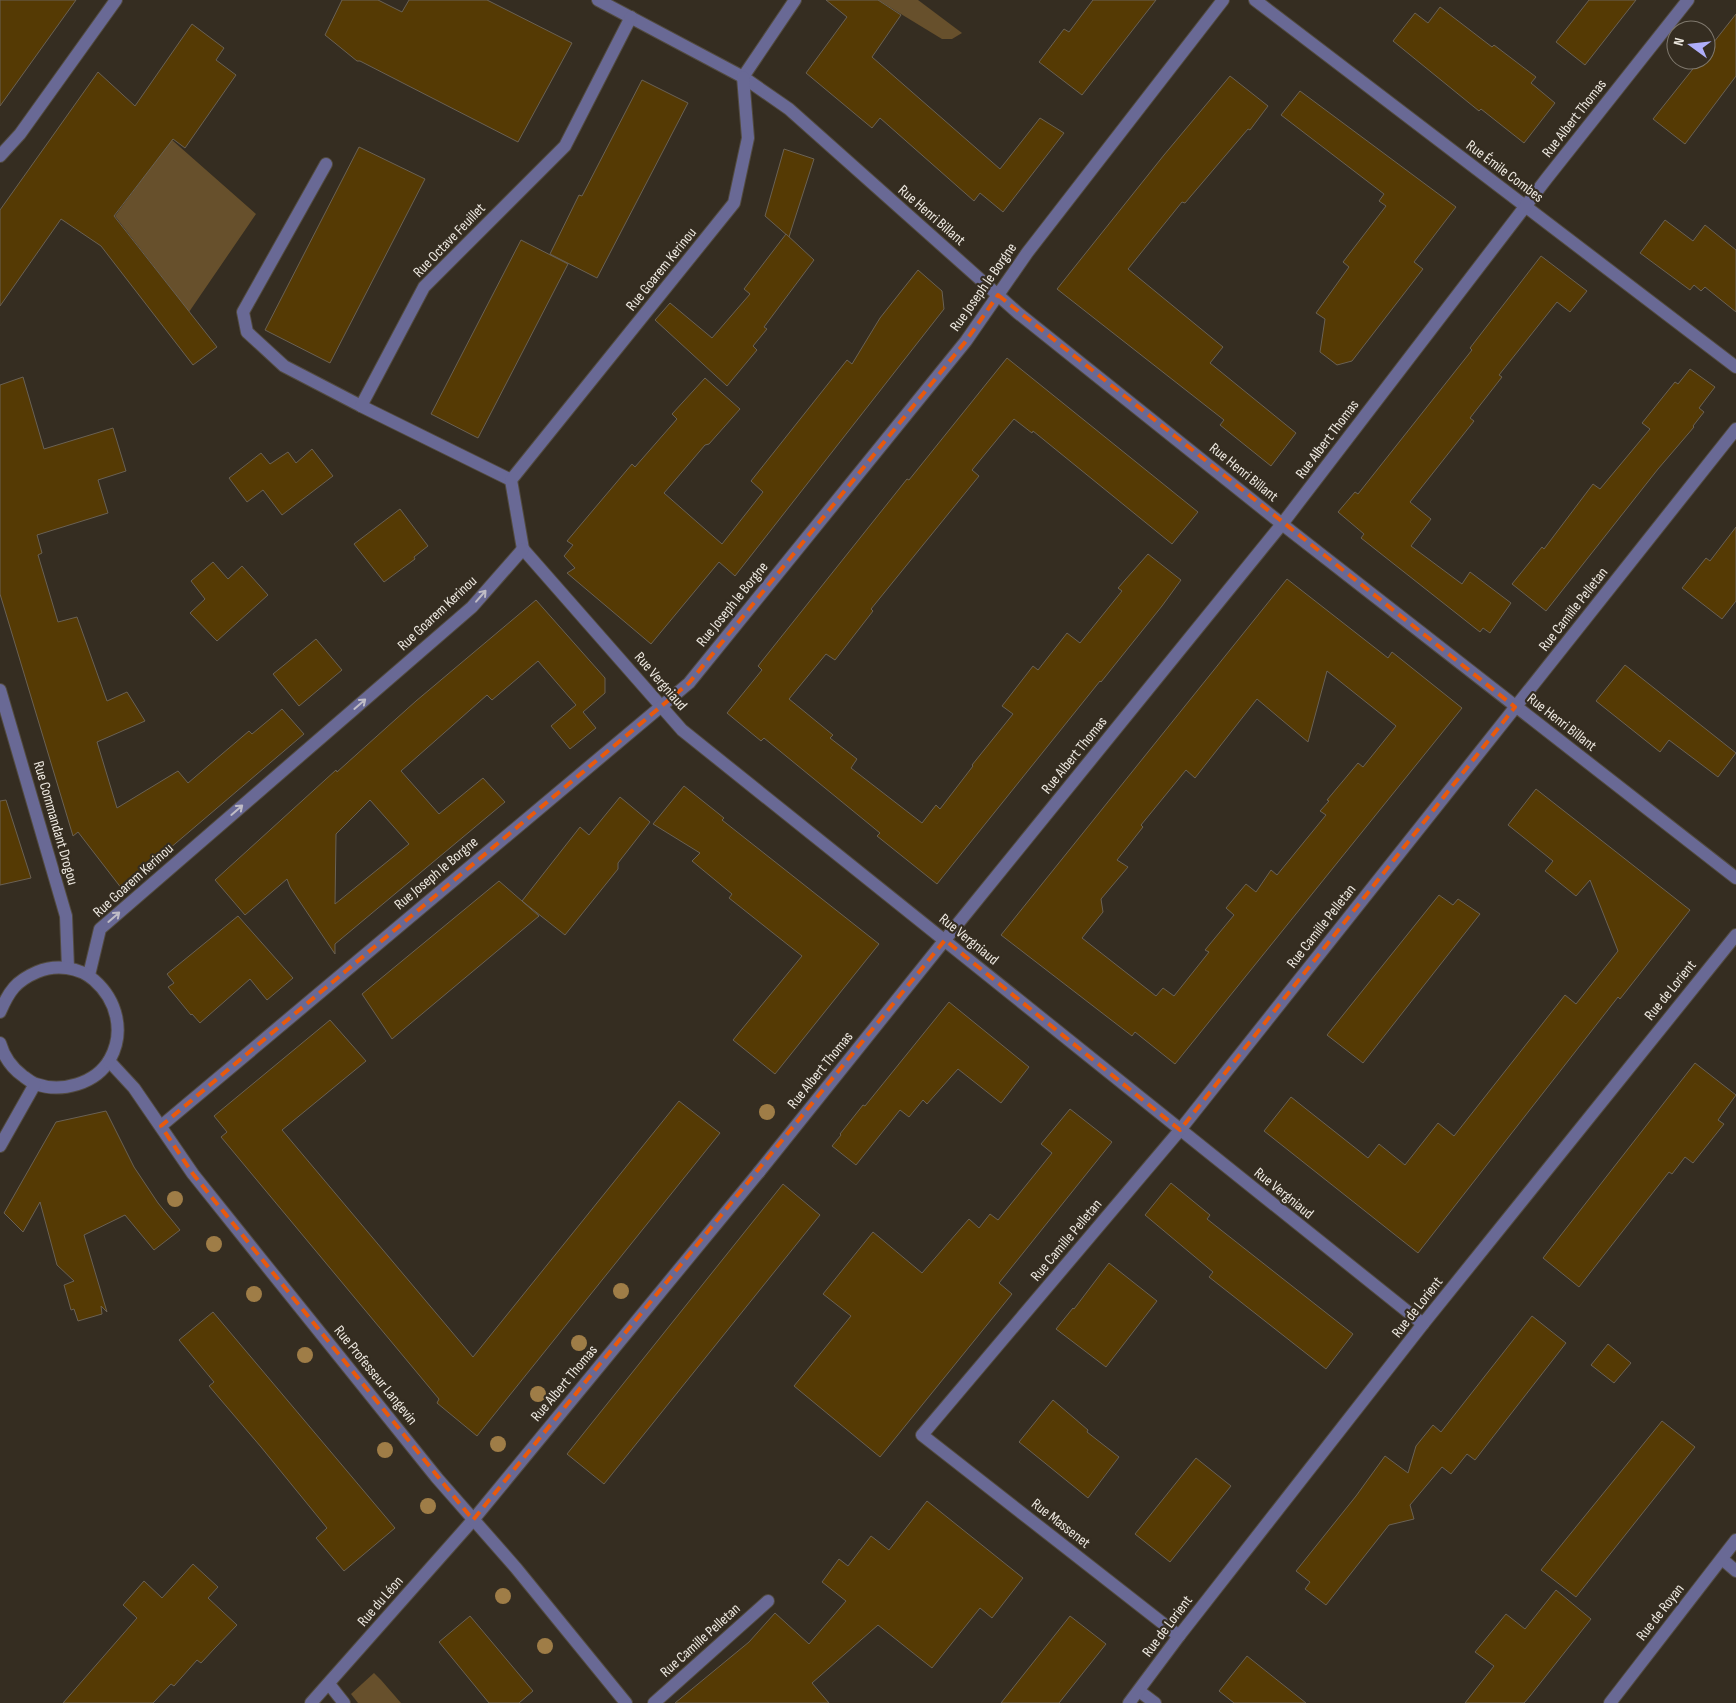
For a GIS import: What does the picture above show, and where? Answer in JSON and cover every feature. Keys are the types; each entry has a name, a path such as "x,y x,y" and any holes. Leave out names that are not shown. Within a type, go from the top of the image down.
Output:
{"street":[{"path":"0,156 20,134 116,0"},
{"name":"Rue Henri Billant","path":"598,0 743,77 789,109 1018,313 1282,524 1736,878"},
{"path":"743,77 795,0"},
{"name":"Rue Joseph le Borgne","path":"161,1126 689,684 966,341 1026,253 1223,0"},
{"name":"Rue Émile Combes","path":"1255,0 1736,367"},
{"name":"Rue Albert Thomas","path":"473,1520 759,1172 1282,524 1525,206 1688,0"},
{"name":"Rue Octave Feuillet","path":"361,406 424,287 565,146 631,17"},
{"name":"Rue Goarem Kerinou","path":"512,480 734,203 748,138 743,77"},
{"path":"326,164 243,312 247,332 284,366 512,480 523,549"},
{"name":"Rue Camille Pelletan","path":"922,1435 1180,1130 1736,429"},
{"name":"Rue Goarem Kerinou","path":"89,975 100,929 472,607 523,549"},
{"name":"Rue Vergniaud","path":"523,549 682,730 1423,1324"},
{"name":"Rue Commandant Drogou","path":"0,690 66,916 68,968"},
{"name":"Rue de Lorient","path":"1129,1703 1423,1324 1736,935"},
{"path":"0,1012 8,993 23,978 47,968 68,968 89,975 104,989 114,1005 118,1026 110,1061 95,1076 76,1085 53,1088 35,1084 15,1070 3,1052 0,1043"},
{"name":"Rue Professeur Langevin","path":"110,1061 134,1088 193,1174 437,1478 516,1568 626,1703"},
{"path":"0,1146 35,1084"},
{"name":"Rue Massenet","path":"922,1435 1180,1636"},
{"name":"Rue du Léon","path":"312,1703 473,1520"},
{"name":"Rue de Royan","path":"1610,1703 1736,1540"},
{"path":"1722,1559 1736,1571"},
{"name":"Rue Camille Pelletan","path":"654,1703 768,1601"},
{"path":"329,1684 344,1703"},
{"path":"1139,1691 1154,1703"}],"highlighted area":[{"path":"998,295 1515,707 1180,1130 945,940 473,1520 193,1174 161,1126 689,683 966,341"}],"shaded area":[{"path":"878,0 918,0 962,33 952,39 942,39"},
{"path":"155,125 256,214 189,312 115,216 154,163"},
{"path":"374,1673 401,1703 358,1703 351,1694"}],"building":[{"path":"0,0 76,0 0,106"},
{"path":"342,0 378,0 402,12 409,0 487,0 572,43 518,142 357,61 325,35"},
{"path":"826,0 878,0 901,15 872,57 1000,169 1040,118 1064,133 1003,212 980,193 974,201 880,118 872,128 806,73 847,17"},
{"path":"1093,0 1156,0 1082,95 1039,62 1064,29 1069,32"},
{"path":"1589,0 1636,0 1585,65 1556,42"},
{"path":"1440,7 1492,47 1494,45 1536,77 1531,83 1555,103 1524,143 1481,109 1479,111 1393,41 1415,13 1428,23"},
{"path":"1736,14 1736,76 1685,144 1653,119 1692,70 1716,70 1716,39"},
{"path":"192,24 224,48 216,60 236,75 185,148 173,139 114,216 217,347 193,365 101,246 61,219 0,306 0,210 98,72 135,106"},
{"path":"1230,76 1268,106 1250,130 1248,129 1185,203 1182,202 1128,269 1223,347 1210,363 1296,433 1271,466 1220,425 1224,420 1057,289"},
{"path":"642,80 688,103 597,278 550,254 579,195 582,196"},
{"path":"1300,91 1456,207 1414,262 1423,269 1352,361 1337,365 1320,352 1325,319 1316,313 1349,267 1343,262 1386,206 1379,201 1384,194 1281,115"},
{"path":"359,147 425,179 330,363 265,330"},
{"path":"784,149 814,159 789,237 765,216"},
{"path":"1665,220 1693,241 1705,225 1736,250 1736,312 1705,287 1701,291 1694,285 1690,290 1640,253"},
{"path":"786,234 814,260 764,327 767,329 753,346 757,350 727,386 655,320 670,303 712,338 750,294 744,289"},
{"path":"521,240 568,264 478,438 431,414"},
{"path":"1541,256 1587,291 1570,312 1557,302 1499,375 1502,377 1470,418 1474,421 1410,502 1431,519 1411,546 1462,584 1470,572 1511,603 1490,633 1483,628 1480,632 1361,538 1364,534 1338,512 1355,492 1358,494 1472,350 1470,348"},
{"path":"918,270 942,291 944,309 735,576 719,562 651,644 567,573 575,568 564,556 573,545 567,541 632,464 635,467 677,419 672,414 705,378 740,409 709,444 705,445 664,493 722,544 763,492 751,481 847,360 852,364 880,318"},
{"path":"1007,358 1198,512 1172,544 1033,431 1032,433 1014,419 972,470 979,476 871,609 873,611 835,660 826,654 789,699 833,735 830,738 857,759 851,768 922,823 936,805 940,809 1013,714 1002,706 1033,666 1038,670 1067,633 1080,643 1122,591 1118,588 1148,554 1181,580 937,884 877,836 880,833 764,738 761,741 727,713 762,670 758,666 907,479 909,480"},
{"path":"1690,369 1715,387 1699,408 1704,412 1546,611 1512,584 1542,547 1544,549 1593,484 1600,489 1650,429 1642,423 1675,382 1678,384"},
{"path":"23,377 44,449 113,428 126,471 98,480 108,513 37,535 42,553 38,555 58,622 77,617 107,701 127,692 145,721 97,742 117,808 178,771 188,783 249,731 252,734 282,709 304,734 122,889 78,832 73,836 0,594 0,385"},
{"path":"312,449 333,476 282,515 263,490 247,502 229,478 261,453 270,464 288,452 296,463"},
{"path":"400,509 428,546 414,557 415,559 384,582 354,544"},
{"path":"1736,527 1736,601 1722,619 1682,588 1706,558 1710,561"},
{"path":"213,562 228,579 242,566 268,595 217,641 190,613 205,599 191,581"},
{"path":"1287,579 1388,658 1392,652 1462,708 1175,1064 1135,1032 1132,1036 1001,935","holes":["1327,671 1396,726 1363,767 1358,763 1327,800 1329,801 1320,811 1326,815 1277,875 1271,870 1256,892 1246,884 1226,908 1234,915 1205,950 1209,952 1174,996 1163,988 1156,996 1082,938 1103,912 1101,899 1128,867 1117,860 1143,827 1141,825 1186,770 1195,778 1257,699 1308,742"]},
{"path":"536,600 605,678 605,693 583,712 596,728 570,749 551,726 576,705 538,661 492,700 487,695 401,771 439,814 483,778 505,802 335,944 335,954 290,887 287,879 245,915 215,880 336,770 337,772 416,701","holes":["370,800 409,844 335,904 336,834"]},
{"path":"316,639 342,670 299,706 273,674"},
{"path":"1625,665 1736,753 1718,777 1669,740 1660,752 1596,701"},
{"path":"684,786 724,818 722,820 879,944 775,1074 733,1040 802,956 729,898 732,894 692,861 700,853 653,824"},
{"path":"1536,789 1690,910 1620,999 1618,997 1418,1253 1264,1131 1291,1097 1368,1158 1379,1144 1405,1165 1438,1123 1454,1136 1565,995 1576,1004 1618,951 1590,880 1576,896 1545,871 1553,861 1508,825"},
{"path":"620,797 650,822 618,863 618,869 565,935 522,901 580,827 589,835"},
{"path":"6,800 31,878 0,885 0,801"},
{"path":"499,881 539,916 392,1039 362,994"},
{"path":"1439,895 1453,905 1458,899 1480,914 1363,1063 1327,1035"},
{"path":"238,916 293,978 267,1000 250,979 200,1023 168,987 174,983 167,974"},
{"path":"949,1002 1029,1067 1001,1103 958,1069 927,1104 923,1100 909,1117 900,1110 856,1165 832,1146 863,1105 865,1106"},
{"path":"330,1020 366,1061 282,1130 473,1357 679,1101 720,1133 477,1436 437,1403 439,1399 221,1137 227,1132 214,1116"},
{"path":"1695,1063 1736,1095 1718,1120 1724,1124 1693,1163 1685,1157 1672,1174 1669,1172 1579,1287 1543,1258"},
{"path":"1070,1109 1112,1142 999,1283 1012,1294 880,1457 794,1386 851,1316 823,1294 873,1232 922,1273 969,1219 979,1228 990,1214 998,1220 1052,1153 1041,1144"},
{"path":"106,1111 134,1167 158,1203 180,1230 154,1250 125,1215 84,1235 107,1312 101,1306 102,1314 78,1321 74,1309 71,1310 64,1285 74,1281 57,1265 40,1202 23,1232 4,1213 56,1122"},
{"path":"1171,1183 1210,1215 1207,1219 1353,1334 1326,1369 1209,1277 1213,1272 1145,1215"},
{"path":"783,1184 820,1215 604,1484 567,1454"},
{"path":"1109,1263 1157,1301 1106,1367 1056,1329 1074,1309"},
{"path":"213,1312 395,1528 344,1571 316,1538 327,1528 209,1386 214,1382 179,1340"},
{"path":"1532,1316 1566,1343 1475,1460 1467,1454 1451,1474 1442,1467 1410,1505 1414,1519 1389,1525 1326,1605 1305,1589 1310,1582 1296,1571 1356,1496 1385,1456 1408,1473 1416,1446 1433,1425 1441,1432"},
{"path":"1608,1344 1631,1363 1614,1383 1591,1365"},
{"path":"1053,1400 1088,1430 1087,1432 1119,1457 1088,1498 1019,1442"},
{"path":"1662,1421 1695,1447 1576,1597 1541,1570"},
{"path":"1196,1458 1231,1486 1170,1562 1135,1534"},
{"path":"927,1501 1023,1578 992,1618 980,1608 932,1668 878,1625 812,1683 829,1703 675,1703 749,1642 775,1613 809,1644 846,1601 822,1582 839,1559 848,1566 871,1536 889,1550"},
{"path":"193,1564 218,1587 208,1598 237,1625 201,1663 197,1660 174,1686 171,1684 153,1703 63,1703 137,1618 123,1605 144,1581 162,1598"},
{"path":"1556,1590 1591,1619 1530,1696 1524,1703 1465,1703 1494,1666 1475,1652 1506,1614 1525,1629"},
{"path":"470,1616 533,1691 519,1703 489,1703 439,1642"},
{"path":"1070,1616 1106,1644 1059,1703 1001,1703"},
{"path":"1247,1656 1306,1703 1234,1703 1219,1691"}]}
